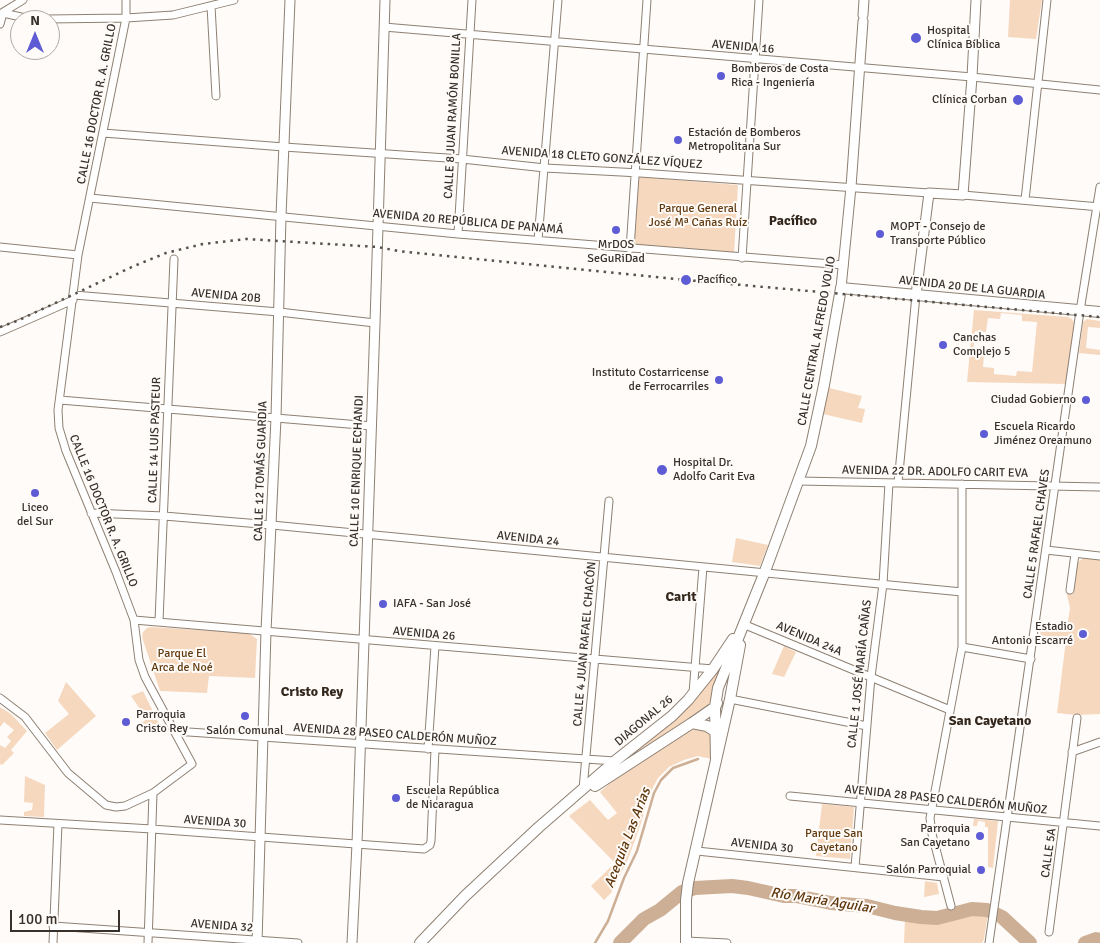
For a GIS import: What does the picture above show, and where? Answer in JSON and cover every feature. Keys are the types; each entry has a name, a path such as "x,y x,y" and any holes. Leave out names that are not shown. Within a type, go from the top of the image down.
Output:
{"main road":[{"name":"AVENIDA 20 DE LA GUARDIA","path":"841,288 1100,312"},
{"name":"CALLE CENTRAL ALFREDO VOLIO","path":"716,760 715,707 718,688 764,574 811,446 841,288"},
{"name":"CALLE CENTRAL ALFREDO VOLIO","path":"686,942 688,883 697,851 730,700 743,624"},
{"name":"DIAGONAL 26","path":"420,943 465,896 539,827 615,761 672,716 713,669 743,624"},
{"name":"DIAGONAL 26","path":"566,804 715,707 735,668"},
{"path":"692,723 708,726 716,732"}],"street":[{"path":"1,14 23,0"},
{"name":"CALLE 16 DOCTOR R. A. GRILLO","path":"126,0 126,18 78,255 74,298 58,410 59,428 66,451 134,620 140,660 145,677 192,764 153,793"},
{"path":"1,14 48,19 126,18 173,15 234,0"},
{"name":"CALLE 12 TOMÁS GUARDIA","path":"257,942 266,631 272,525 281,216 290,0"},
{"name":"CALLE 10 ENRIQUE ECHANDI","path":"352,943 372,426 385,0"},
{"name":"CALLE 8 JUAN RAMÓN BONILLA","path":"458,234 472,0"},
{"path":"538,240 558,0"},
{"path":"630,249 647,0"},
{"path":"742,258 759,0"},
{"name":"CALLE CENTRAL ALFREDO VOLIO","path":"841,288 851,187 864,0"},
{"path":"963,195 976,0"},
{"path":"1024,200 1047,0"},
{"path":"212,6 216,96"},
{"path":"0,24 1,14"},
{"name":"AVENIDA 16","path":"384,27 643,48 755,60 972,77 1100,90"},
{"name":"AVENIDA 18 CLETO GONZÁLEZ VÍQUEZ","path":"103,133 462,159 545,168 634,172 851,187 1099,207"},
{"name":"CALLE 5 RAFAEL CHAVES","path":"989,943 1080,311 1099,207 1100,187"},
{"path":"898,483 916,295 929,193"},
{"name":"AVENIDA 20 REPÚBLICA DE PANAMÁ","path":"90,198 458,234 844,265"},
{"path":"0,247 78,255"},
{"name":"CALLE 14 LUIS PASTEUR","path":"159,621 174,259"},
{"path":"0,332 74,298"},
{"name":"AVENIDA 20B","path":"74,298 172,303 279,312 375,323"},
{"path":"60,400 372,426"},
{"name":"AVENIDA 22 DR. ADOLFO CARIT EVA","path":"799,481 1100,487"},
{"name":"CALLE 1 JOSÉ MARÍA CAÑAS","path":"855,867 871,677 883,584 889,483"},
{"path":"951,906 930,824 931,810 962,647 962,484"},
{"name":"CALLE 4 JUAN RAFAEL CHACÓN","path":"583,790 609,500"},
{"name":"AVENIDA 24","path":"90,513 164,516 272,525 962,592"},
{"path":"1046,550 1100,556"},
{"path":"1070,590 1075,554"},
{"path":"693,693 703,567"},
{"name":"AVENIDA 26","path":"134,620 713,669"},
{"name":"AVENIDA 24A","path":"743,624 950,710"},
{"path":"432,749 435,646"},
{"path":"962,647 1031,659"},
{"path":"0,698 25,717 68,773 106,805 125,806 153,793 148,943"},
{"path":"730,700 867,726"},
{"name":"CALLE 5A","path":"1049,932 1077,718"},
{"name":"AVENIDA 28 PASEO CALDERÓN MUÑOZ","path":"174,731 615,761"},
{"path":"1072,752 1100,742"},
{"name":"AVENIDA 30","path":"0,820 424,849 428,848 432,841 432,749"},
{"name":"AVENIDA 28 PASEO CALDERÓN MUÑOZ","path":"790,796 1100,826"},
{"path":"53,943 58,824"},
{"name":"AVENIDA 30","path":"697,851 944,877"},
{"name":"AVENIDA 32","path":"53,926 257,942 298,943"},
{"path":"686,942 727,943"}],"green space":[{"path":"1010,0 1042,0 1036,39 1008,37"},
{"name":"Parque General José Mª Cañas Ruíz","path":"639,177 738,185 734,254 634,245"},
{"path":"974,310 1068,317 1072,319 1074,323 1066,384 967,382","holes":["1001,313 1022,315 1022,321 1037,322 1032,372 1017,371 1016,376 994,374 994,368 983,367 984,354 973,353 975,331 986,332 988,318 1000,319"]},
{"path":"1087,319 1100,321 1100,328 1088,327 1086,348 1100,350 1100,355 1079,353 1083,322"},
{"path":"829,388 862,396 858,408 865,409 862,423 823,414"},
{"path":"736,538 768,545 760,566 732,562"},
{"name":"Estadio Antonio Escarré","path":"1084,558 1100,559 1100,714 1076,715 1057,713 1066,640 1040,635 1042,623 1067,628 1070,608 1066,590 1074,591 1077,564"},
{"name":"Parque El Arca de Noé","path":"151,627 248,633 257,639 255,678 209,676 207,693 160,691 142,637 143,632"},
{"path":"737,638 708,706 702,712 628,760 627,757 681,711"},
{"path":"784,646 796,652 784,677 772,674"},
{"path":"66,682 96,716 57,750 45,733 69,714 58,701"},
{"path":"143,691 159,724 145,732 139,725 147,719 131,696"},
{"path":"0,707 11,714 27,731 11,750 14,753 2,765 0,764 0,745 5,748 11,741 7,737 14,730 4,722 0,727"},
{"path":"699,726 714,736 711,759 698,756 684,760 669,767 658,778 650,793 628,859 611,893 604,900 591,886 615,863 569,816 590,800 608,820 617,813 600,792 615,779 690,728"},
{"path":"25,776 45,785 44,817 24,816 24,812 32,810 33,803 24,802"},
{"name":"Parque San Cayetano","path":"822,804 854,807 850,859 816,856"},
{"path":"974,819 998,821 993,868 988,867 988,827 985,827 985,822 978,821 977,826 973,826"},
{"path":"925,881 937,883 939,894 924,897"},
{"path":"972,912 988,913 982,943 904,943 905,918 938,921"}],"waterway":[{"name":"Acequia Las Arias","path":"595,943 608,921 624,878 637,851 654,793 661,780 673,768 698,759"},
{"name":"Río María Aguilar","path":"620,943 644,919 660,910 682,892 695,888 732,886 831,903 867,906 921,917 937,918 972,909 987,910 1002,917 1030,943"},
{"name":"Río María Aguilar","path":"1085,943 1096,939 1100,940"}],"railway":[{"path":"0,327 166,253 203,244 246,239 378,247 398,251 686,280 1100,317"}],"place":[{"name":"Hospital Clínica Bíblica","path":"916,38"},
{"name":"Bomberos de Costa Rica - Ingeniería","path":"721,76"},
{"name":"Clínica Corban","path":"1018,100"},
{"name":"Estación de Bomberos Metropolitana Sur","path":"678,140"},
{"name":"MrDOS SeGuRiDad","path":"616,230"},
{"name":"MOPT - Consejo de Transporte Público","path":"880,234"},
{"name":"Pacífico","path":"686,280"},
{"name":"Canchas Complejo 5","path":"943,345"},
{"name":"Instituto Costarricense de Ferrocarriles","path":"719,380"},
{"name":"Ciudad Gobierno","path":"1086,400"},
{"name":"Escuela Ricardo Jiménez Oreamuno","path":"984,434"},
{"name":"Hospital Dr. Adolfo Carit Eva","path":"662,470"},
{"name":"Liceo del Sur","path":"35,493"},
{"name":"IAFA - San José","path":"383,604"},
{"name":"Estadio Antonio Escarré","path":"1083,634"},
{"name":"Salón Comunal","path":"245,716"},
{"name":"Parroquia Cristo Rey","path":"126,722"},
{"name":"Escuela República de Nicaragua","path":"396,798"},
{"name":"Parroquia San Cayetano","path":"980,836"},
{"name":"Salón Parroquial","path":"981,870"}],"district":[{"name":"Pacífico","path":"793,221"},
{"name":"Carit","path":"681,597"},
{"name":"Cristo Rey","path":"312,692"},
{"name":"San Cayetano","path":"990,721"}]}
